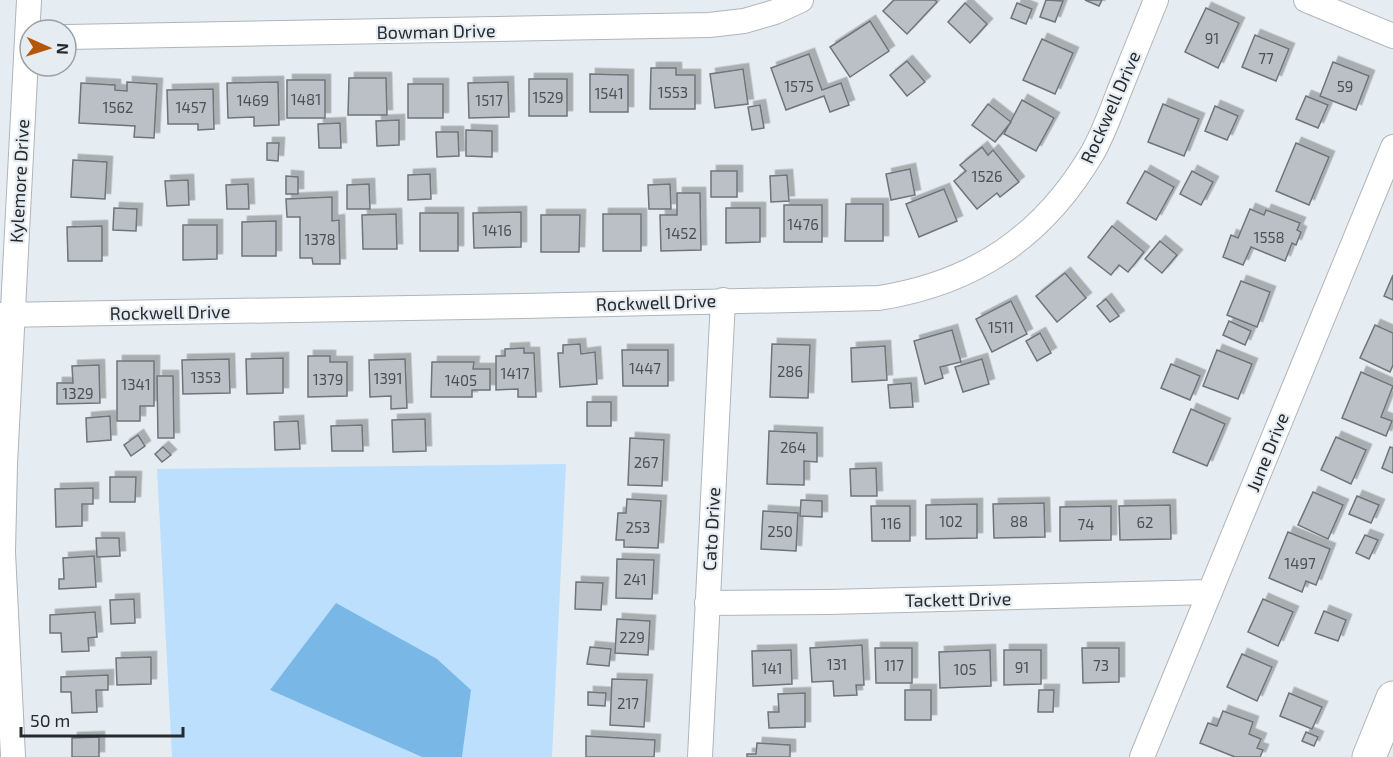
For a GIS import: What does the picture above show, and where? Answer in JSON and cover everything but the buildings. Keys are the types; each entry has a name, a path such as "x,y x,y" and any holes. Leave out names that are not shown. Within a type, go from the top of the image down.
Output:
{"main road":[{"path":"1369,757 1393,698"}],"street":[{"name":"Kylemore Drive","path":"29,0 29,18"},
{"name":"Bowman Drive","path":"78,37 709,25 744,21 775,12 801,0"},
{"name":"Rockwell Drive","path":"6,315 879,297 929,287 960,276 989,261 1016,243 1056,204 1077,178 1106,125 1156,0"},
{"path":"1306,0 1393,36"},
{"name":"Kylemore Drive","path":"13,757 4,630 6,315 25,78"},
{"name":"June Drive","path":"1142,757 1393,147"},
{"name":"Cato Drive","path":"700,757 723,300"},
{"name":"Tackett Drive","path":"707,603 840,602 1210,592"}],"shaded area":[{"path":"566,464 552,757 462,757 471,690 270,690 422,757 172,757 157,469"},
{"path":"336,603 437,659 471,690 462,757 422,757 270,690"}]}
